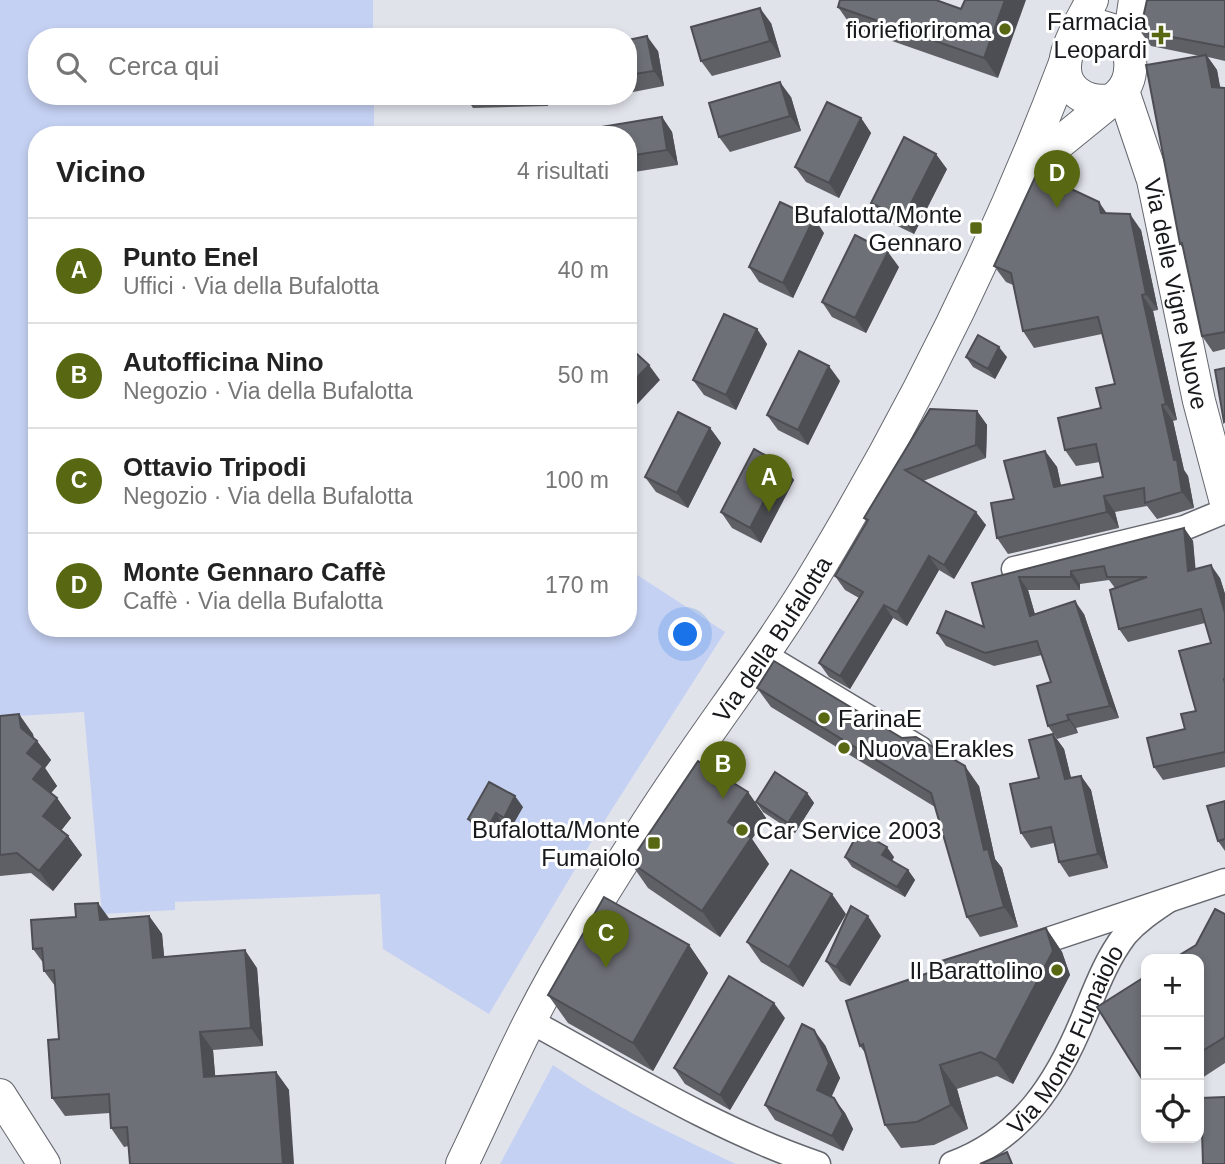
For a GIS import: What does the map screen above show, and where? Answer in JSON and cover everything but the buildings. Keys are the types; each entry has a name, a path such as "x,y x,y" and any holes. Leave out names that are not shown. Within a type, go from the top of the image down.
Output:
{"street":[{"path":"1092,0 1069,43 1065,63 1068,81 1075,91 1088,99 1117,95"},
{"path":"1020,175 1117,95 1130,68 1128,47 1135,0"},
{"path":"1077,32 1096,25 1112,28 1119,32 1128,47"},
{"name":"Via della Bufalotta","path":"462,1164 530,1021 648,822 764,652 842,530 912,402 1020,175 1065,63"},
{"name":"Via delle Vigne Nuove","path":"1117,95 1153,180 1199,401 1225,499"},
{"path":"1014,569 1184,528 1225,511"},
{"path":"764,652 922,747"},
{"path":"1000,956 1225,881"},
{"name":"Via Monte Fumaiolo","path":"952,1164 1002,1139 1040,1101 1062,1067 1115,950 1136,923 1167,901"},
{"path":"530,1021 674,1100 780,1150 818,1164"},
{"path":"0,1095 44,1164"}],"shaded area":[{"path":"0,0 373,0 373,28 28,28 28,105 374,105 374,126 28,126 28,637 637,637 637,575 725,632 593,839 489,1014 383,949 380,894 175,902 175,910 102,914 84,712 0,717"},
{"path":"553,1065 619,1106 736,1164 500,1164"}],"place":[{"name":"fioriefioriroma","path":"1005,29"},
{"name":"Farmacia Leopardi","path":"1161,35"},
{"name":"Monte Gennaro Caffè","path":"1057,208"},
{"name":"Bufalotta/Monte Gennaro","path":"976,228"},
{"name":"Punto Enel","path":"769,512"},
{"name":"FarinaE","path":"824,718"},
{"name":"Nuova Erakles","path":"844,748"},
{"name":"Autofficina Nino","path":"723,799"},
{"name":"Car Service 2003","path":"742,830"},
{"name":"Bufalotta/Monte Fumaiolo","path":"654,843"},
{"name":"Ottavio Tripodi","path":"606,968"},
{"name":"Il Barattolino","path":"1057,970"}]}
